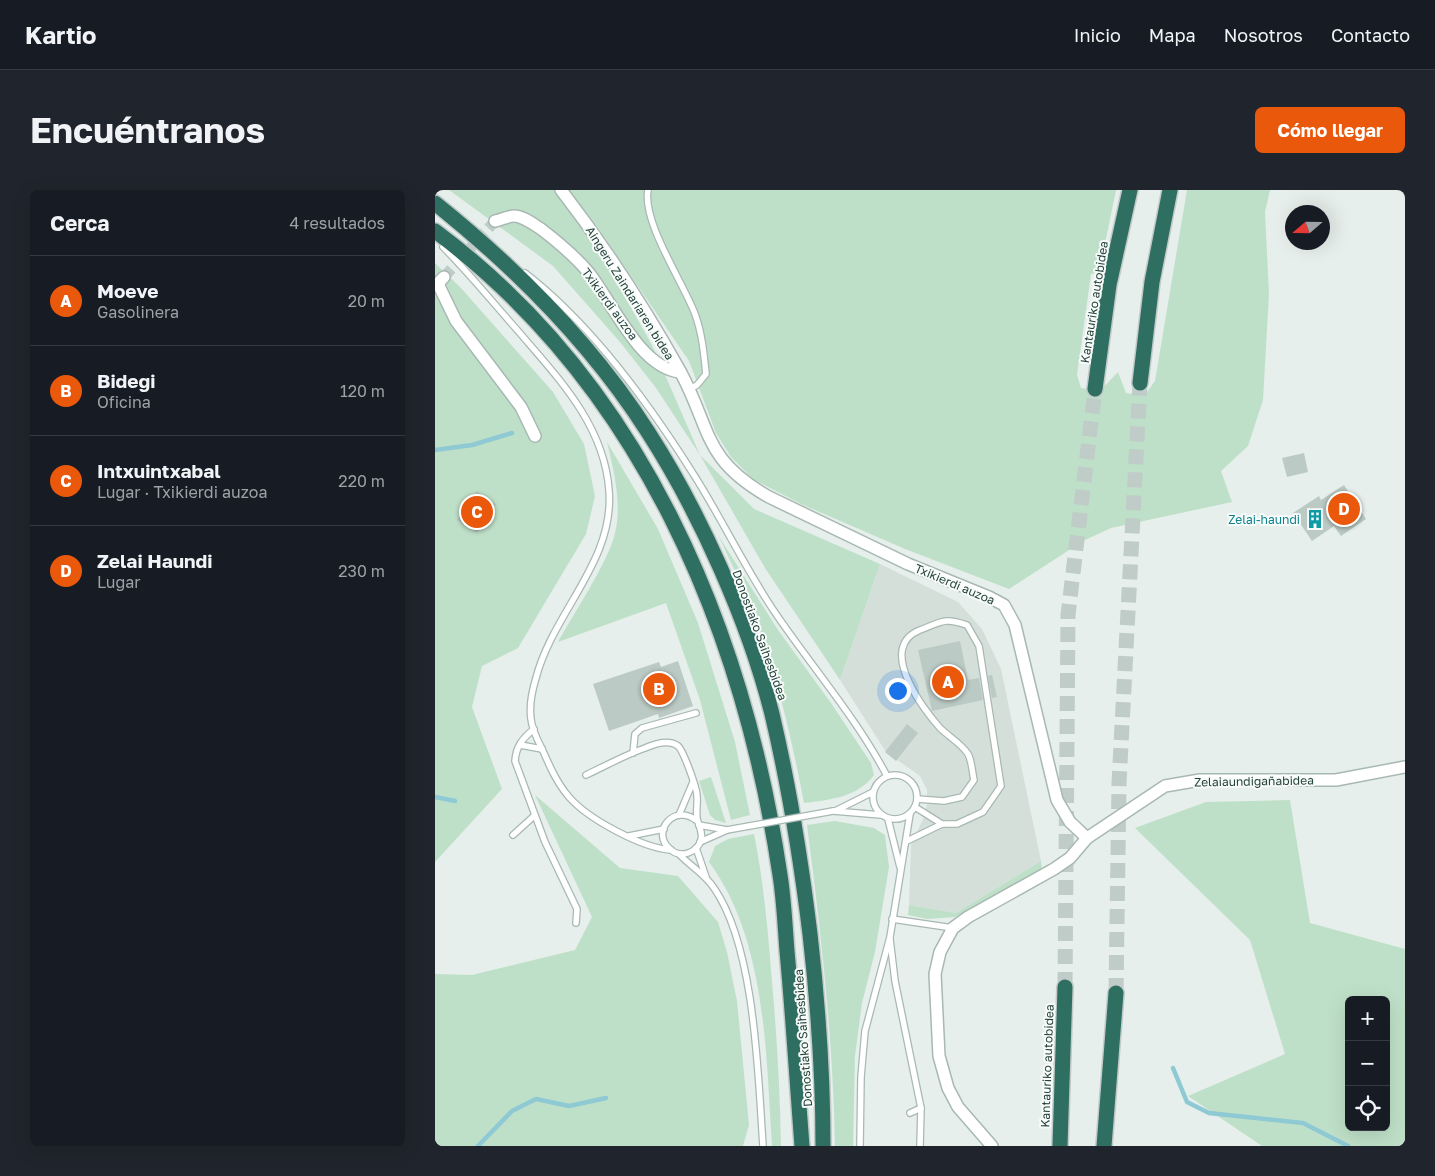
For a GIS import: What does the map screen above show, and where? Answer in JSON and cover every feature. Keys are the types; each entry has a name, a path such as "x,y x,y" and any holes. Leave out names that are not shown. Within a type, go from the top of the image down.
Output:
{"highway":[{"name":"Kantauriko autobidea","path":"1095,390 1109,285 1130,190"},
{"path":"1139,383 1152,282 1170,190"},
{"name":"Donostiako Saihesbidea","path":"435,203 466,227 514,270 543,300 614,384 648,432 685,495 718,564 746,634 771,711 802,867 823,1085 823,1146"},
{"name":"Donostiako Saihesbidea","path":"435,231 495,282 525,312 561,352 596,396 630,444 666,505 700,576 726,644 749,719 764,784 780,876 802,1146"},
{"name":"Kantauriko autobidea","path":"1059,1146 1065,987"},
{"path":"1105,1146 1116,993"}],"street":[{"name":"Aingeru Zaindariaren bidea","path":"561,190 597,237 680,372"},
{"name":"Txikierdi auzoa","path":"495,221 514,216 528,221 559,242 589,273 624,326 655,362 670,371 680,372 707,437 717,454 731,471 747,484 865,544 1003,605 1015,625 1057,800 1070,822 1087,838"},
{"path":"444,277 440,281 439,286 455,321 521,407 535,436"},
{"name":"Zelaiaundigañabidea","path":"1087,838 1165,786 1200,780 1336,780 1405,767"},
{"path":"993,1146 957,1107 948,1088 939,1056 935,974 940,952 953,928 968,917 1054,869 1070,858 1087,838"}],"lane":[{"path":"648,190 647,199 651,221 695,314 703,345 706,374 688,390"},
{"path":"466,227 545,289 621,373 661,425 695,476 773,610 874,751 887,776"},
{"path":"435,239 577,400 599,444 605,464 609,492 607,525 599,552 550,637 541,660 531,696 531,719 552,772 575,803 600,821 655,849 671,850 679,854 706,877 724,903 741,953 754,1038 763,1146"},
{"path":"907,841 942,824 957,824 983,812 1001,786 979,646 967,625 949,619 912,634 903,643 900,657 913,691 940,728 968,754 974,780 962,797 943,801 917,799"},
{"path":"633,753 635,734 642,728 696,713"},
{"path":"534,729 523,738 515,753 515,761 534,816 577,909 576,923"},
{"path":"586,775 633,753 665,742 674,744 682,752 697,793 698,823 702,833 696,848 690,853 679,854"},
{"path":"519,745 542,749"},
{"path":"887,776 905,777 912,782 917,799 915,807 903,819 887,819 881,815 873,802 873,792 878,782 887,776"},
{"path":"679,815 693,782"},
{"path":"833,812 873,792"},
{"path":"915,807 942,824"},
{"path":"700,842 727,830 833,812 881,815"},
{"path":"860,1146 861,1077 865,1032 875,983 893,918 910,814"},
{"path":"671,850 663,839 664,829 668,821 679,815 692,817 698,823 727,830"},
{"path":"513,835 534,816"},
{"path":"887,819 900,869"},
{"path":"629,836 664,829"},
{"path":"696,848 706,877"},
{"path":"893,918 953,928"},
{"path":"889,936 895,981 921,1108 920,1146"},
{"path":"910,1113 921,1108"}],"shaded area":[{"path":"880,564 958,602 982,629 1001,669 1041,861 956,913 909,905 911,845 924,817 927,805 927,790 920,776 886,752 840,680"}],"green space":[{"path":"449,190 554,190 604,260 652,345 700,455 656,388 620,342 553,266"},
{"path":"568,190 1116,190 1099,273 1091,274 1077,375 1081,388 1100,391 1118,372 1126,393 1144,396 1155,381 1187,190 1270,190 1265,212 1269,294 1263,400 1248,446 1221,471 1232,502 1111,528 1083,541 1009,589 905,549 801,504 753,479 731,457 716,433 689,361 596,225"},
{"path":"435,263 461,288 553,392 584,444 595,496 586,534 518,648 482,666 472,707 502,789 435,862"},
{"path":"607,442 658,529 698,623 735,742 750,815 731,820 700,700 666,603 558,642 597,576 610,549 617,525 617,489"},
{"path":"700,455 754,509 880,564 840,680 765,568"},
{"path":"718,535 778,630 831,703 871,763 874,775 852,793 833,799 804,803 788,726 758,625 745,592"},
{"path":"711,777 726,823 715,820 710,815 699,781"},
{"path":"535,795 620,868 678,876 718,922 727,952 737,1001 749,1125 743,1146 435,1146 435,974 472,975 575,950 592,917"},
{"path":"1290,800 1310,923 1405,949 1405,1146 1262,1146 1188,1096 1285,1054 1250,940 1135,828 1206,802"},
{"path":"835,821 874,828 885,835 889,867 875,952 862,1003 855,1056 853,1146 835,1146 832,1065 817,906 807,825"},
{"path":"754,834 763,889 769,945 777,1044 781,1146 772,1146 768,1073 760,998 752,961 742,926 728,892 709,862 715,846 728,839"},
{"path":"1041,861 1042,870 955,917 927,919 908,915 909,905 956,913"}],"building":[{"path":"1304,453 1308,472 1287,477 1282,458"},
{"path":"1344,485 1366,519 1341,536 1334,526 1312,541 1293,513 1319,496 1321,500"},
{"path":"477,491 496,504 477,533 457,520"},
{"path":"960,641 968,680 979,678 983,700 932,711 918,650"},
{"path":"678,661 693,706 659,718 658,714 609,731 593,684 659,662 661,667"},
{"path":"992,675 997,697 992,698 988,676"},
{"path":"907,724 918,733 896,761 885,752"}],"waterway":[{"path":"435,450 472,445 512,433"},
{"path":"435,797 455,801"},
{"path":"1173,1068 1187,1102 1209,1113 1303,1123 1348,1146"},
{"path":"478,1146 512,1111 536,1099 569,1106 606,1098"}],"tunnel":[{"path":"444,277 495,221"},
{"path":"1116,993 1119,783 1140,383"},
{"path":"1065,987 1068,615 1095,389"}],"place":[{"name":"Zelai Haundi","path":"1344,509"},
{"name":"Intxuintxabal","path":"477,512"},
{"name":"Zelai-haundi","path":"1315,519"},
{"name":"Moeve","path":"948,682"},
{"name":"Bidegi","path":"659,689"}]}
